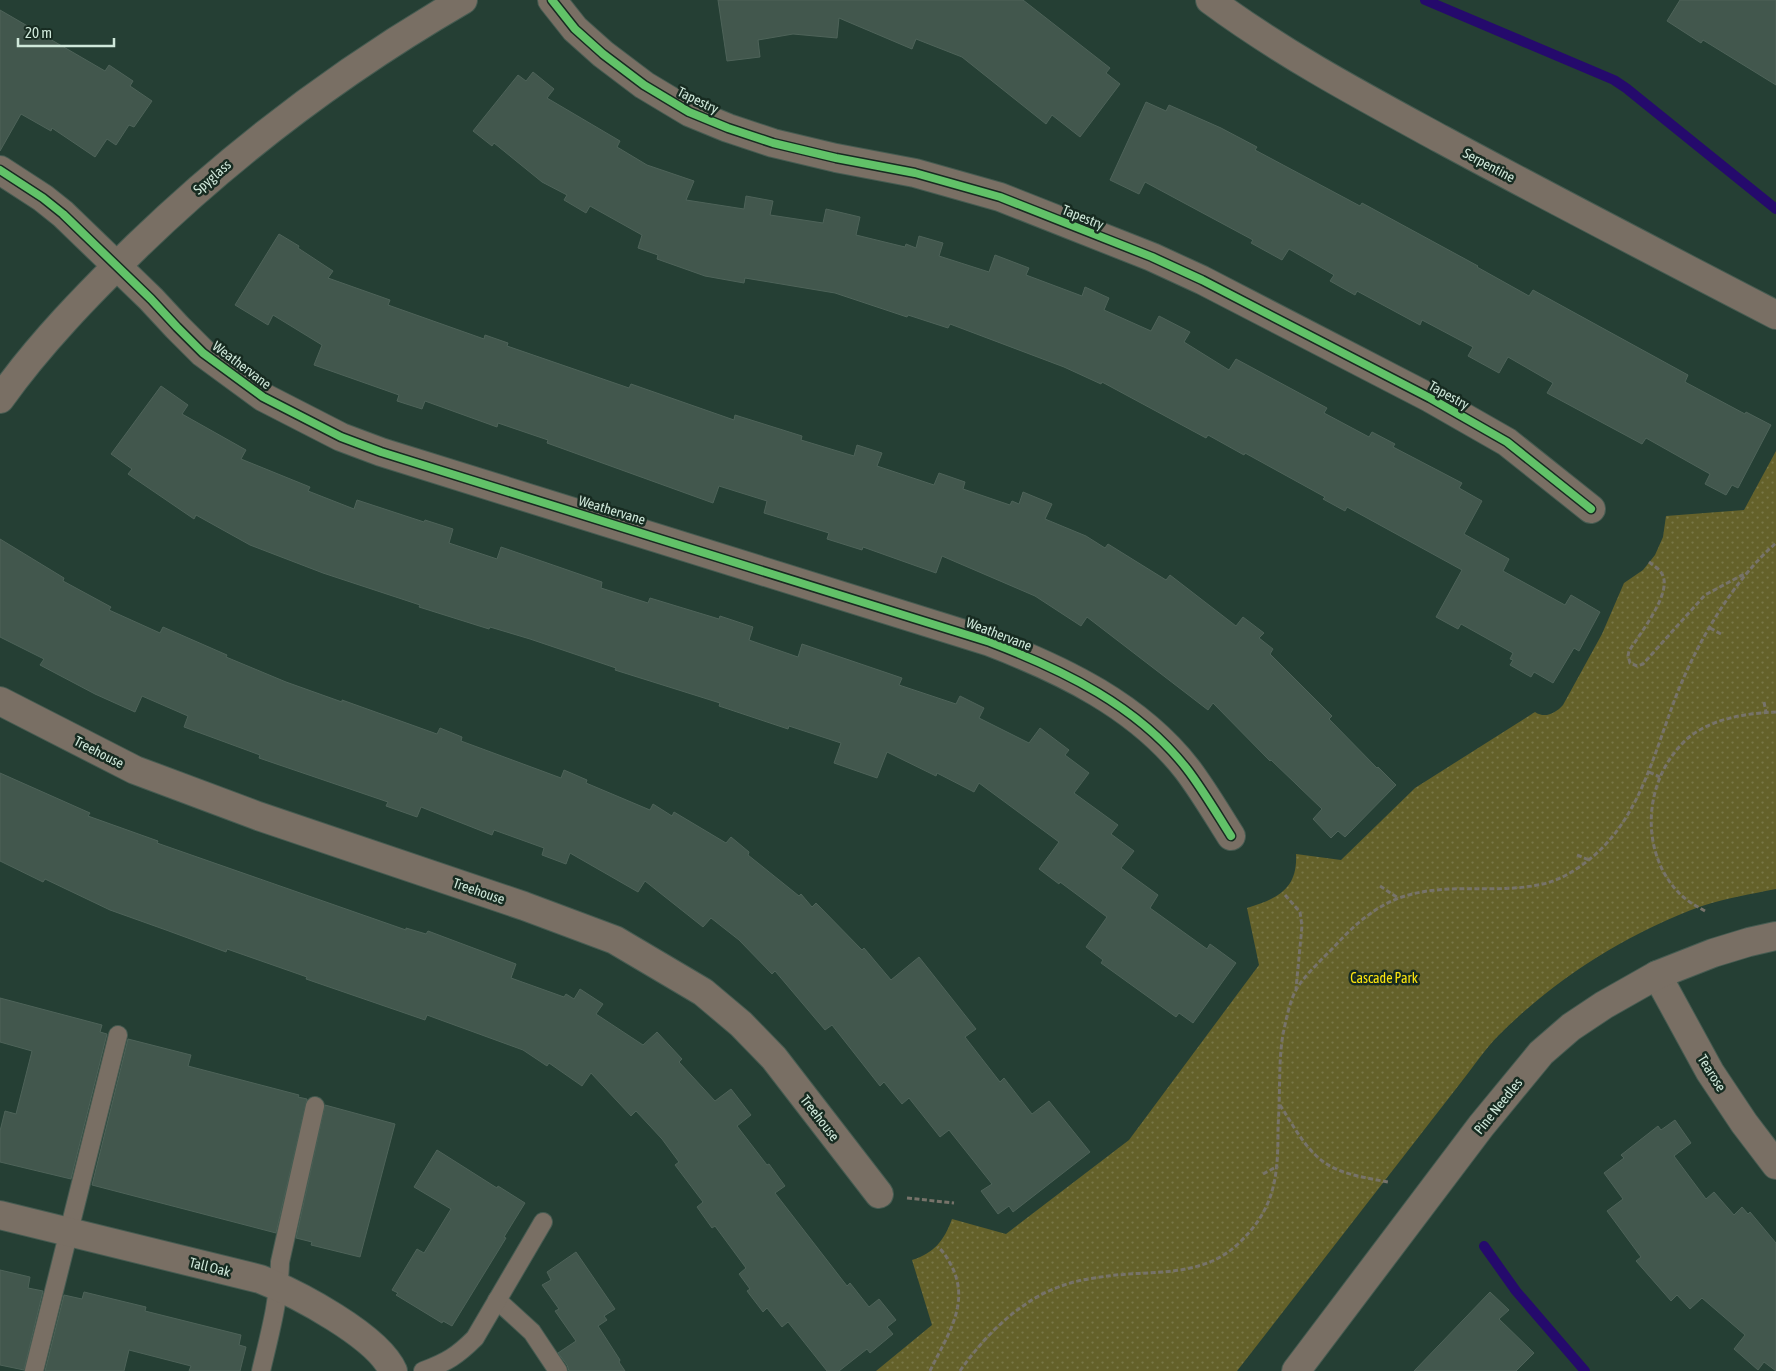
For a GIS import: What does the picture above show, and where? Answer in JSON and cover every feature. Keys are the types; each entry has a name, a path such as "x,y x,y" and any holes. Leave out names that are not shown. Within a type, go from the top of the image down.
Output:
{"street":[{"name":"Spyglass","path":"0,399 91,290 207,181 299,107 400,38 463,0"},
{"name":"Tapestry","path":"552,0 575,29 603,54 644,85 689,112 728,128 773,143 836,158 915,173 1000,197 1152,257 1226,293 1438,403 1507,442 1591,509"},
{"name":"Serpentine","path":"1210,0 1282,50 1335,81 1481,161 1776,315"},
{"name":"Weathervane","path":"0,170 63,214 152,299 177,327 211,358 263,398 342,437 381,452 990,642 1066,675 1128,711 1145,725 1186,769 1232,836"},
{"name":"Treehouse","path":"0,700 135,770 258,816 524,906 615,940 703,992 741,1024 774,1058 879,1194"},
{"name":"Pine Needles","path":"1296,1371 1481,1126 1541,1053 1571,1028 1604,1005 1657,975 1713,953 1748,942 1776,936"},
{"name":"Tearose","path":"1657,975 1710,1072 1744,1123 1776,1165"},
{"name":"Tall Oak","path":"0,1215 260,1280 280,1287 309,1302 359,1334 389,1362 393,1371"}],"lane":[{"path":"34,1371 118,1035"},
{"path":"261,1371 276,1314 280,1287 280,1262 315,1106"},
{"path":"423,1371 448,1362 475,1338 543,1222"},
{"path":"497,1300 532,1332 558,1371"}],"path":[{"path":"1296,990 1349,931 1381,907 1398,898 1441,890 1539,885 1557,879 1589,860 1605,845 1630,814 1649,772 1672,705 1691,662 1710,628 1747,573 1776,543"},
{"path":"1649,562 1661,572 1665,584 1659,602 1628,651 1630,663 1637,666 1647,660 1696,602 1705,595 1747,573"},
{"path":"1710,628 1722,634"},
{"path":"1764,702 1766,712"},
{"path":"1705,911 1679,893 1663,870 1656,854 1651,824 1654,795 1660,777 1682,744 1692,736 1716,723 1734,717 1776,712"},
{"path":"1649,772 1660,777"},
{"path":"1577,855 1589,860"},
{"path":"1380,886 1398,898"},
{"path":"960,1371 987,1337 1040,1296 1063,1285 1110,1275 1177,1272 1196,1268 1211,1262 1236,1246 1251,1230 1272,1193 1278,1166 1280,1104 1278,1077 1286,1021 1296,990 1302,926 1300,912 1285,895"},
{"path":"1280,1104 1305,1142 1326,1163 1353,1174 1388,1182"},
{"path":"1263,1174 1278,1166"},
{"path":"879,1194 954,1203"},
{"path":"930,1371 953,1325 959,1301 956,1276 950,1262 938,1247"}],"green space":[{"name":"Cascade Park","path":"1776,451 1776,889 1729,898 1702,906 1646,930 1592,960 1567,977 1520,1015 1484,1052 1237,1371 876,1371 932,1325 912,1260 932,1250 942,1240 952,1219 1006,1234 1129,1140 1259,965 1247,908 1268,901 1284,891 1293,876 1296,866 1296,854 1341,860 1415,788 1535,712 1546,715 1554,713 1560,708 1602,634 1624,583 1643,570 1655,555 1663,537 1666,516 1744,510"}],"building":[{"path":"718,0 1023,0 1110,68 1106,73 1120,84 1080,137 1052,115 1046,124 962,57 916,39 912,49 839,18 837,38 793,34 758,40 760,57 727,61"},
{"path":"1680,0 1776,0 1776,85 1703,40 1701,43 1667,21"},
{"path":"0,10 105,71 109,65 133,81 130,86 152,101 134,127 129,125 116,145 107,139 95,157 52,128 51,131 21,114 0,151"},
{"path":"533,72 554,89 547,98 620,141 617,147 647,165 694,181 686,200 744,209 746,196 773,201 770,215 823,223 826,209 860,217 856,235 905,247 906,244 916,248 919,236 943,243 939,256 989,272 995,255 1029,268 1026,275 1082,296 1085,287 1109,298 1104,310 1151,331 1159,316 1190,332 1184,342 1229,370 1236,359 1327,408 1324,413 1369,437 1372,432 1395,444 1393,447 1462,483 1459,488 1482,501 1464,534 1509,559 1503,571 1565,605 1571,595 1600,612 1579,651 1574,648 1553,683 1534,672 1531,677 1510,665 1513,660 1510,659 1513,653 1461,624 1458,629 1436,617 1462,570 1347,507 1345,511 1323,499 1325,497 1245,453 1244,455 1208,435 1206,438 1102,382 1101,384 1064,367 950,324 948,328 908,315 907,317 835,293 745,278 744,283 705,276 657,259 658,255 638,248 642,235 590,206 586,213 564,200 567,195 542,182 494,143 492,146 473,131 518,75 526,81"},
{"path":"1146,102 1166,111 1169,105 1221,128 1257,147 1255,150 1360,206 1362,203 1529,296 1533,290 1688,375 1685,382 1745,414 1746,412 1771,425 1738,488 1732,485 1726,495 1705,484 1710,474 1646,438 1642,444 1547,393 1553,383 1508,357 1499,373 1468,356 1473,347 1422,320 1420,325 1357,291 1355,295 1330,281 1334,275 1289,249 1282,260 1251,243 1253,240 1145,182 1139,194 1110,180"},
{"path":"279,234 333,271 328,278 390,300 388,305 484,339 485,335 508,343 507,346 629,388 631,384 734,420 735,415 802,436 801,440 854,456 857,445 882,453 877,466 934,485 939,473 965,482 963,489 1010,505 1012,501 1019,504 1023,492 1052,504 1045,519 1086,536 1105,548 1108,544 1166,580 1170,575 1236,626 1243,617 1264,633 1259,638 1273,649 1270,654 1332,716 1329,719 1396,785 1345,837 1338,831 1331,838 1313,819 1322,809 1270,761 1213,703 1208,710 1087,617 1081,626 1035,596 942,556 936,573 863,547 862,550 827,539 829,533 764,513 767,501 719,486 713,503 547,443 548,440 498,423 497,427 425,401 422,409 397,401 399,395 314,365 322,345 273,315 268,325 235,305"},
{"path":"161,386 188,405 182,414 246,450 241,459 310,487 308,491 354,509 357,500 424,522 425,520 453,529 449,543 497,559 501,547 602,582 601,588 648,603 650,598 719,619 720,616 753,627 749,640 798,657 802,644 902,678 899,685 956,704 960,696 984,708 979,718 1029,743 1040,728 1069,750 1065,755 1089,773 1074,793 1118,825 1111,834 1134,851 1121,868 1158,895 1150,908 1207,949 1210,944 1236,963 1193,1023 1179,1013 1176,1017 1101,963 1103,960 1086,947 1107,917 1039,869 1059,842 979,783 974,792 937,773 936,776 887,752 877,778 834,763 841,743 789,726 788,729 719,706 720,703 615,670 616,668 530,639 490,627 489,629 419,607 420,605 323,573 250,545 196,515 194,519 128,474 132,469 111,454"},
{"path":"0,539 64,578 63,581 111,607 109,610 160,633 163,627 227,655 226,657 286,682 437,734 440,728 462,737 461,741 561,778 564,770 587,780 586,783 650,810 653,804 672,816 674,812 726,843 731,837 749,852 748,855 799,896 801,894 812,907 816,903 862,950 864,948 891,980 919,957 976,1029 965,1037 1000,1082 1004,1078 1032,1114 1049,1101 1090,1152 1013,1212 1009,1206 998,1214 981,1191 992,1184 949,1130 940,1137 909,1098 902,1104 884,1082 880,1086 832,1025 825,1030 775,971 772,974 739,940 711,918 703,927 645,881 638,892 570,853 566,864 542,855 544,848 494,830 492,835 421,807 417,817 386,806 388,802 259,758 260,755 184,727 188,716 142,696 135,712 95,694 40,665 44,659 0,637"},
{"path":"0,773 90,813 88,816 158,841 157,843 406,930 406,928 426,934 428,931 516,964 511,978 564,997 566,994 574,999 580,989 603,1004 596,1014 643,1045 657,1032 682,1059 679,1062 715,1101 731,1089 751,1115 737,1126 785,1186 775,1193 847,1286 850,1283 869,1307 879,1299 896,1320 887,1327 893,1334 870,1353 867,1349 839,1371 827,1371 788,1322 782,1327 767,1308 763,1312 747,1291 750,1289 739,1274 746,1268 715,1226 712,1228 697,1207 703,1202 675,1165 679,1162 662,1139 636,1111 631,1116 591,1073 582,1086 549,1063 547,1066 523,1050 427,1015 425,1020 306,979 307,977 227,949 226,952 110,910 45,879 43,882 0,861"},
{"path":"0,998 102,1025 100,1032 107,1034 71,1179 0,1162 0,1131 5,1111 16,1114 32,1051 0,1042"},
{"path":"128,1039 191,1055 188,1066 299,1095 298,1097 307,1099 276,1233 92,1185"},
{"path":"325,1105 395,1124 360,1257 311,1245 312,1242 296,1238"},
{"path":"1675,1120 1691,1143 1674,1156 1706,1199 1714,1192 1734,1215 1742,1207 1748,1214 1750,1212 1776,1243 1776,1371 1764,1362 1758,1370 1734,1349 1745,1335 1702,1298 1690,1309 1677,1295 1671,1301 1636,1261 1641,1257 1607,1211 1623,1199 1604,1173 1624,1158 1621,1155 1658,1126 1661,1130"},
{"path":"437,1150 497,1188 498,1186 525,1203 504,1237 506,1238 452,1326 443,1321 442,1323 396,1295 398,1293 392,1290 417,1249 424,1253 451,1209 414,1187"},
{"path":"576,1252 615,1309 604,1316 607,1320 598,1326 625,1371 569,1371 558,1353 576,1341 555,1311 559,1309 542,1285 551,1280 547,1272"},
{"path":"0,1270 30,1277 28,1288 43,1291 24,1370 0,1365"},
{"path":"84,1292 146,1307 145,1311 241,1335 239,1345 246,1347 240,1371 189,1371 191,1366 129,1350 124,1371 45,1371 64,1295 82,1299"},
{"path":"1490,1292 1509,1310 1499,1319 1534,1353 1516,1371 1414,1371"}],"waterway":[{"path":"1425,0 1614,80 1776,209"},
{"path":"1484,1246 1516,1291 1585,1371"}],"cycle path":[{"path":"552,0 575,29 603,54 644,85 689,112 728,128 773,143 836,158 915,173 1000,197 1152,257 1202,280 1430,398 1507,442 1591,509"},
{"path":"0,170 43,198 63,214 151,299 203,353 263,397 341,437 381,452 990,642 1045,665 1098,692 1146,727 1187,769 1231,836"}]}
